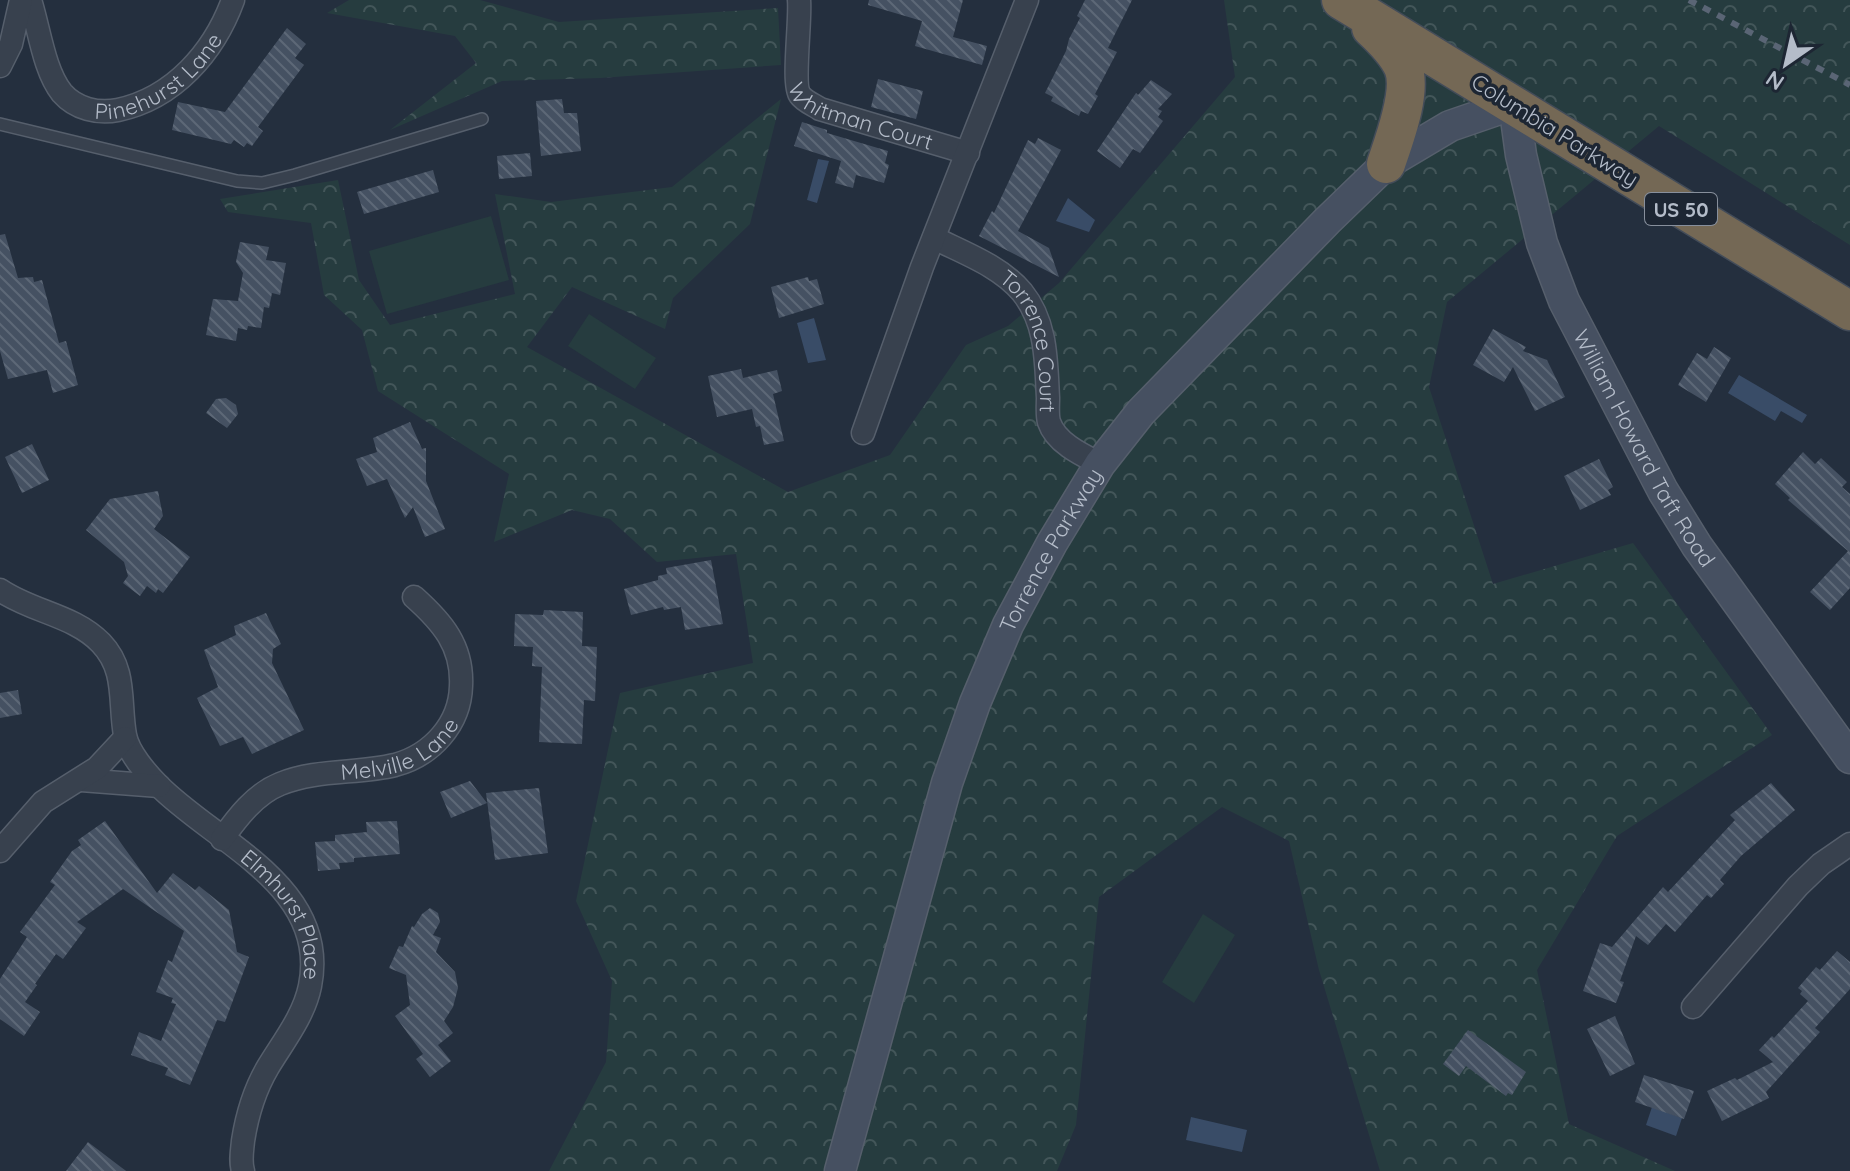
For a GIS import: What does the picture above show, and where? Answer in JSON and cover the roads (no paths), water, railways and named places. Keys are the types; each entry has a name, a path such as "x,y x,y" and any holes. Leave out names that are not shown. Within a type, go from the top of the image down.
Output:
{"highway":[{"name":"Columbia Parkway","path":"1340,0 1850,311"},
{"path":"1340,0 1386,42 1404,69 1405,94 1386,164"}],"street":[{"path":"0,66 11,44 21,0"},
{"name":"Pinehurst Lane","path":"30,0 50,75 62,93 88,110 110,112 136,106 160,95 182,77 209,48 225,22 233,0"},
{"name":"Whitman Court","path":"799,0 801,20 796,86 800,97 820,109 968,153"},
{"path":"863,433 934,238 1027,0"},
{"name":"Torrence Parkway","path":"840,1171 947,783 975,703 1008,625 1052,543 1100,464 1141,412 1386,164 1450,126 1514,104"},
{"name":"William Howard Taft Road","path":"1514,104 1521,155 1542,243 1564,301 1663,491 1697,546 1850,758"},
{"name":"Torrence Court","path":"934,238 972,255 1022,292 1042,329 1049,423 1076,452 1100,464"},
{"path":"0,590 74,623 91,633 105,647 121,683 125,738 97,768 43,802 0,851"},
{"name":"Melville Lane","path":"222,839 238,817 257,799 279,785 343,771 400,764 431,748 445,734 455,716 462,670 457,649 448,632 414,597"},
{"name":"Elmhurst Place","path":"125,738 159,786 271,876 293,901 303,921 312,965 310,987 290,1034 266,1070 253,1098 240,1162 243,1171"},
{"path":"81,780 159,786"},
{"path":"1693,1007 1798,886 1821,864 1850,844"}],"lane":[{"path":"0,124 237,181 262,183 482,119"}],"water":[{"path":"818,159 829,161 817,203 807,200"},
{"path":"1068,198 1095,220 1089,232 1056,221"},
{"path":"814,318 826,360 808,363 797,323"},
{"path":"1739,375 1807,415 1802,423 1781,411 1775,421 1728,393"},
{"path":"1652,1107 1682,1118 1676,1136 1646,1125"},
{"path":"1191,1117 1247,1130 1242,1152 1186,1140"}],"railway":[{"path":"1689,0 1850,85"}]}
